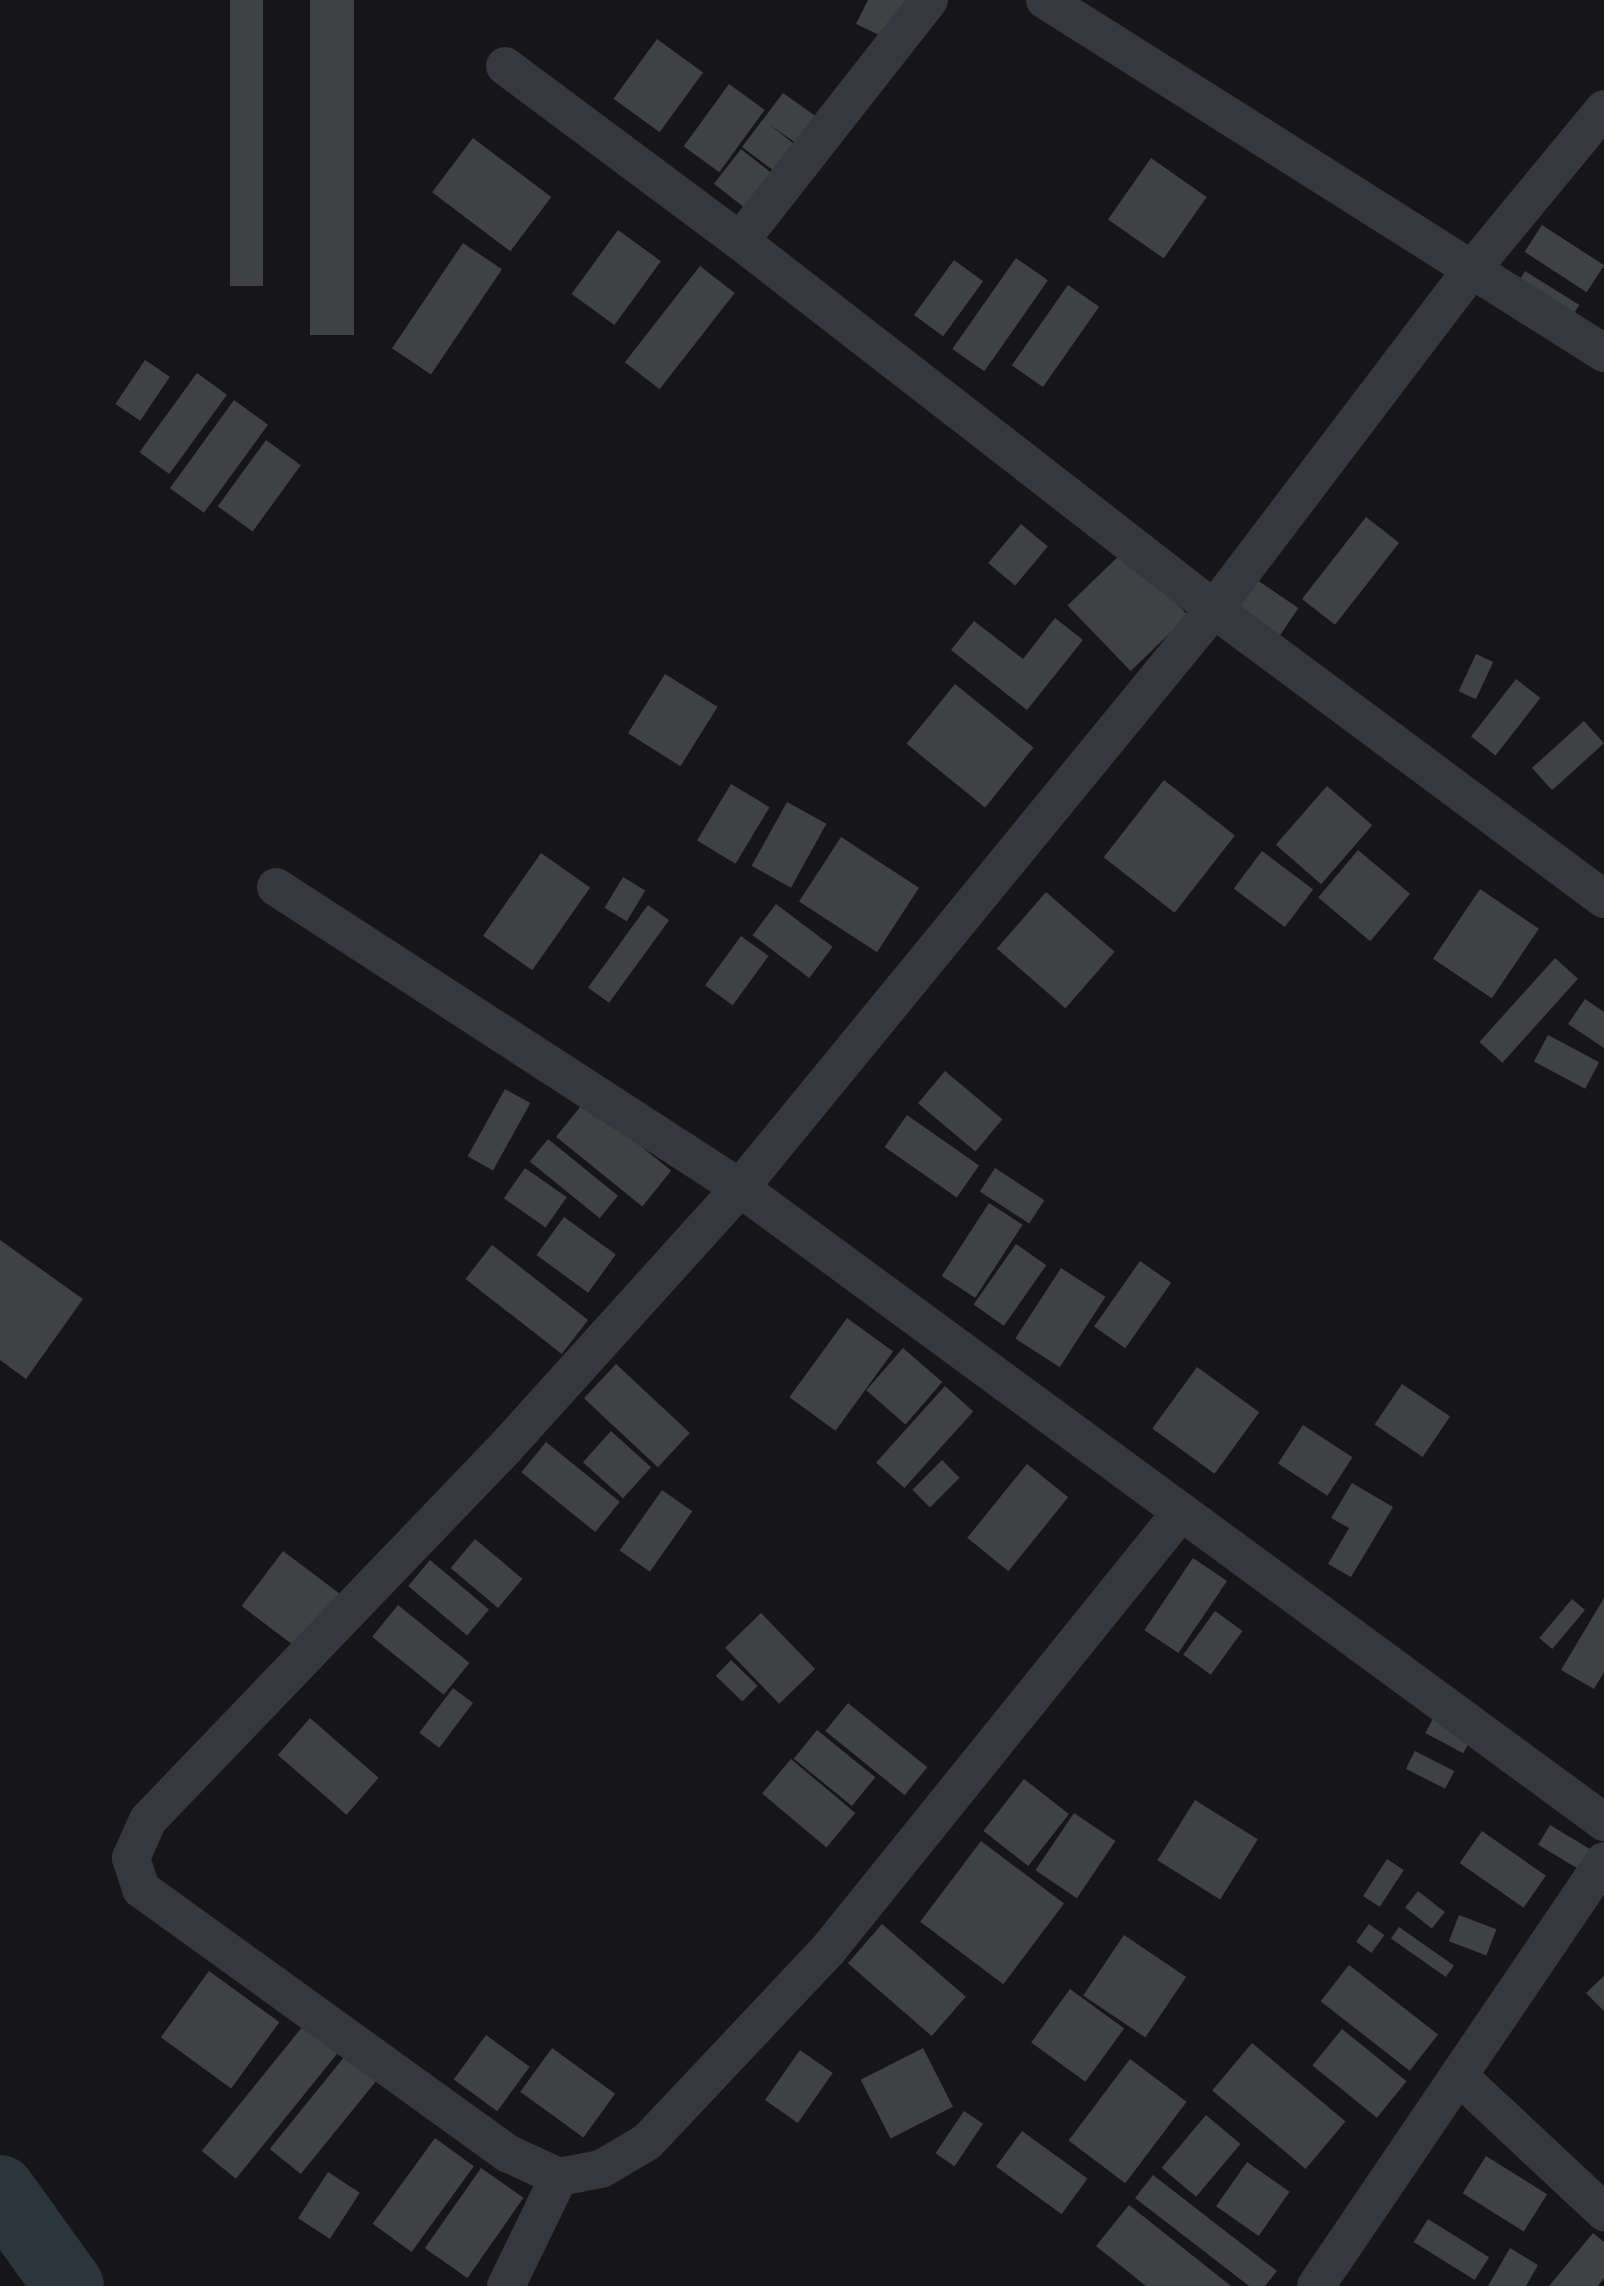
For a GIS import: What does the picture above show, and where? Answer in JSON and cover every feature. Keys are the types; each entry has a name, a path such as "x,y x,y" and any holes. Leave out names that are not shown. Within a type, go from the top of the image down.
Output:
{"street":[{"path":"740,241 929,0"},
{"path":"1045,0 1604,353"},
{"path":"505,66 740,241 1214,609 1604,899"},
{"path":"1181,1512 828,1950 647,2142 601,2169 559,2177 509,2154 141,1889 131,1858 148,1820 507,1446 740,1188 1214,609 1473,268 1604,110"},
{"path":"276,887 740,1188 1604,1822"},
{"path":"1316,2286 1462,2079 1604,1861"},
{"path":"1462,2079 1604,2212"},
{"path":"506,2286 559,2177"}],"building":[{"path":"230,0 263,0 263,286 230,286"},
{"path":"310,0 354,0 354,335 310,335"},
{"path":"868,0 910,0 890,40 856,24"},
{"path":"657,39 703,73 660,132 614,99"},
{"path":"729,84 765,110 719,172 684,146"},
{"path":"783,93 817,117 797,144 769,124 794,144 774,171 742,147"},
{"path":"473,138 551,197 510,251 432,192"},
{"path":"741,149 772,173 745,208 714,184"},
{"path":"1151,158 1207,197 1164,258 1108,219"},
{"path":"1542,225 1604,265 1587,292 1525,252"},
{"path":"618,230 661,261 614,325 572,294"},
{"path":"463,243 502,269 431,375 392,348"},
{"path":"1016,258 1048,280 984,371 952,349"},
{"path":"954,260 983,281 943,336 914,315"},
{"path":"700,266 735,293 660,389 625,362"},
{"path":"1525,271 1579,305 1570,319 1516,285"},
{"path":"1068,285 1099,307 1043,387 1012,365"},
{"path":"145,360 170,377 140,421 115,404"},
{"path":"197,373 227,395 169,474 139,452"},
{"path":"234,400 268,425 204,513 170,488"},
{"path":"266,440 301,465 253,532 218,506"},
{"path":"1366,517 1399,543 1335,625 1302,599"},
{"path":"1021,524 1048,546 1015,586 988,563"},
{"path":"1125,550 1188,615 1131,671 1067,606"},
{"path":"1257,580 1298,608 1273,645 1232,617"},
{"path":"1055,618 1083,640 1027,710 951,650 974,621 1023,659"},
{"path":"1476,654 1493,662 1476,699 1459,691"},
{"path":"665,674 718,707 680,766 628,733"},
{"path":"1516,679 1540,698 1495,756 1471,737"},
{"path":"955,684 1033,748 985,807 907,744"},
{"path":"1584,721 1604,743 1552,790 1532,768"},
{"path":"1164,780 1235,835 1175,913 1104,857"},
{"path":"731,784 770,807 736,864 697,841"},
{"path":"1327,786 1372,825 1321,884 1276,845"},
{"path":"787,802 826,824 791,888 752,866"},
{"path":"841,837 919,888 877,952 799,902"},
{"path":"1358,850 1410,894 1370,941 1318,897"},
{"path":"1262,851 1313,890 1285,927 1234,889"},
{"path":"541,853 590,887 532,970 483,936"},
{"path":"623,877 645,890 627,921 604,908"},
{"path":"1480,889 1539,929 1492,998 1433,959"},
{"path":"1046,892 1115,952 1065,1008 997,949"},
{"path":"776,904 833,947 809,978 753,935"},
{"path":"648,905 669,920 609,1003 588,988"},
{"path":"741,936 769,956 733,1005 705,985"},
{"path":"1555,958 1578,979 1502,1063 1479,1042"},
{"path":"1585,999 1604,1012 1604,1048 1568,1024"},
{"path":"1548,1035 1599,1062 1585,1089 1534,1061"},
{"path":"945,1071 1002,1119 975,1151 918,1103"},
{"path":"505,1089 530,1103 493,1170 468,1156"},
{"path":"585,1101 671,1171 642,1207 556,1137"},
{"path":"907,1115 979,1165 957,1197 885,1147"},
{"path":"548,1139 618,1196 600,1218 530,1162"},
{"path":"525,1168 567,1197 546,1228 504,1198"},
{"path":"995,1168 1044,1200 1029,1224 980,1191"},
{"path":"989,1203 1023,1225 975,1298 942,1276"},
{"path":"564,1217 616,1255 588,1293 536,1255"},
{"path":"0,1240 83,1299 26,1379 0,1360"},
{"path":"1016,1244 1046,1265 1004,1326 974,1305"},
{"path":"492,1245 588,1320 562,1354 466,1279"},
{"path":"1140,1261 1171,1283 1125,1348 1094,1327"},
{"path":"1061,1268 1105,1297 1060,1367 1015,1338"},
{"path":"847,1318 893,1352 836,1431 789,1397"},
{"path":"903,1348 942,1382 906,1424 866,1390"},
{"path":"616,1364 690,1433 658,1467 584,1398"},
{"path":"1197,1367 1259,1412 1215,1474 1152,1428"},
{"path":"1402,1384 1450,1416 1423,1457 1375,1425"},
{"path":"945,1386 973,1411 904,1488 876,1463"},
{"path":"1303,1425 1352,1457 1327,1496 1278,1464"},
{"path":"611,1431 651,1467 623,1498 583,1462"},
{"path":"546,1442 620,1502 595,1532 521,1472"},
{"path":"942,1460 960,1478 930,1507 912,1490"},
{"path":"1027,1464 1068,1497 1008,1571 967,1538"},
{"path":"1352,1483 1393,1507 1351,1577 1328,1564 1349,1528 1331,1518"},
{"path":"662,1490 692,1511 650,1572 620,1551"},
{"path":"475,1539 522,1579 498,1608 451,1568"},
{"path":"283,1551 341,1594 299,1649 241,1606"},
{"path":"1193,1558 1227,1581 1178,1653 1144,1630"},
{"path":"430,1560 489,1609 467,1636 408,1586"},
{"path":"1604,1598 1604,1672 1594,1689 1561,1670"},
{"path":"1572,1599 1585,1610 1552,1649 1539,1638"},
{"path":"398,1605 469,1663 444,1695 372,1637"},
{"path":"1215,1611 1243,1631 1211,1675 1183,1655"},
{"path":"761,1613 815,1669 779,1704 725,1648"},
{"path":"731,1660 758,1686 742,1702 716,1676"},
{"path":"453,1688 473,1703 439,1748 419,1733"},
{"path":"848,1703 927,1767 905,1795 825,1731"},
{"path":"1437,1711 1475,1731 1463,1753 1425,1733"},
{"path":"310,1718 379,1778 347,1815 278,1755"},
{"path":"817,1730 875,1777 852,1806 794,1759"},
{"path":"1415,1751 1454,1771 1445,1789 1406,1769"},
{"path":"791,1759 855,1813 826,1847 762,1793"},
{"path":"1024,1779 1069,1814 1028,1866 983,1831"},
{"path":"1195,1800 1258,1839 1220,1899 1157,1860"},
{"path":"1074,1813 1115,1841 1077,1898 1035,1870"},
{"path":"1550,1825 1591,1850 1579,1869 1538,1845"},
{"path":"1482,1831 1546,1876 1524,1908 1460,1863"},
{"path":"981,1841 1064,1904 1003,1984 920,1922"},
{"path":"1387,1859 1404,1870 1380,1907 1363,1896"},
{"path":"1418,1891 1445,1912 1432,1928 1405,1908"},
{"path":"1459,1915 1496,1929 1486,1955 1449,1941"},
{"path":"882,1924 966,1997 932,2036 848,1963"},
{"path":"1369,1924 1384,1935 1371,1953 1356,1942"},
{"path":"1399,1927 1454,1965 1446,1977 1391,1938"},
{"path":"1124,1935 1186,1977 1145,2037 1083,1996"},
{"path":"1349,1965 1438,2035 1410,2071 1321,2001"},
{"path":"209,1971 279,2022 231,2088 161,2037"},
{"path":"1604,1976 1604,2011 1586,1993"},
{"path":"1070,1989 1124,2028 1085,2082 1031,2042"},
{"path":"303,2026 337,2054 236,2179 202,2151"},
{"path":"1342,2029 1407,2081 1377,2118 1312,2066"},
{"path":"486,2035 530,2067 497,2111 454,2079"},
{"path":"1252,2043 1345,2121 1306,2169 1212,2090"},
{"path":"552,2048 615,2094 583,2138 520,2092"},
{"path":"923,2048 953,2107 891,2139 861,2080"},
{"path":"800,2050 833,2073 798,2123 765,2100"},
{"path":"349,2051 380,2076 301,2174 270,2149"},
{"path":"1130,2059 1187,2102 1125,2183 1069,2140"},
{"path":"964,2111 983,2124 955,2166 935,2153"},
{"path":"1206,2115 1240,2144 1196,2197 1162,2168"},
{"path":"1022,2131 1088,2179 1062,2214 996,2167"},
{"path":"435,2138 474,2166 412,2252 373,2224"},
{"path":"1486,2156 1547,2194 1524,2231 1463,2193"},
{"path":"1247,2162 1290,2192 1259,2236 1216,2206"},
{"path":"481,2168 524,2198 467,2278 425,2248"},
{"path":"328,2172 360,2193 330,2239 298,2218"},
{"path":"1153,2175 1277,2271 1265,2286 1249,2286 1135,2198"},
{"path":"1129,2205 1231,2286 1146,2286 1096,2246"},
{"path":"1428,2219 1489,2257 1475,2280 1414,2242"},
{"path":"1593,2233 1604,2242 1604,2278 1598,2286 1549,2286"},
{"path":"1510,2248 1538,2265 1526,2286 1488,2286"}],"waterway":[{"path":"0,2190 69,2286"}]}
